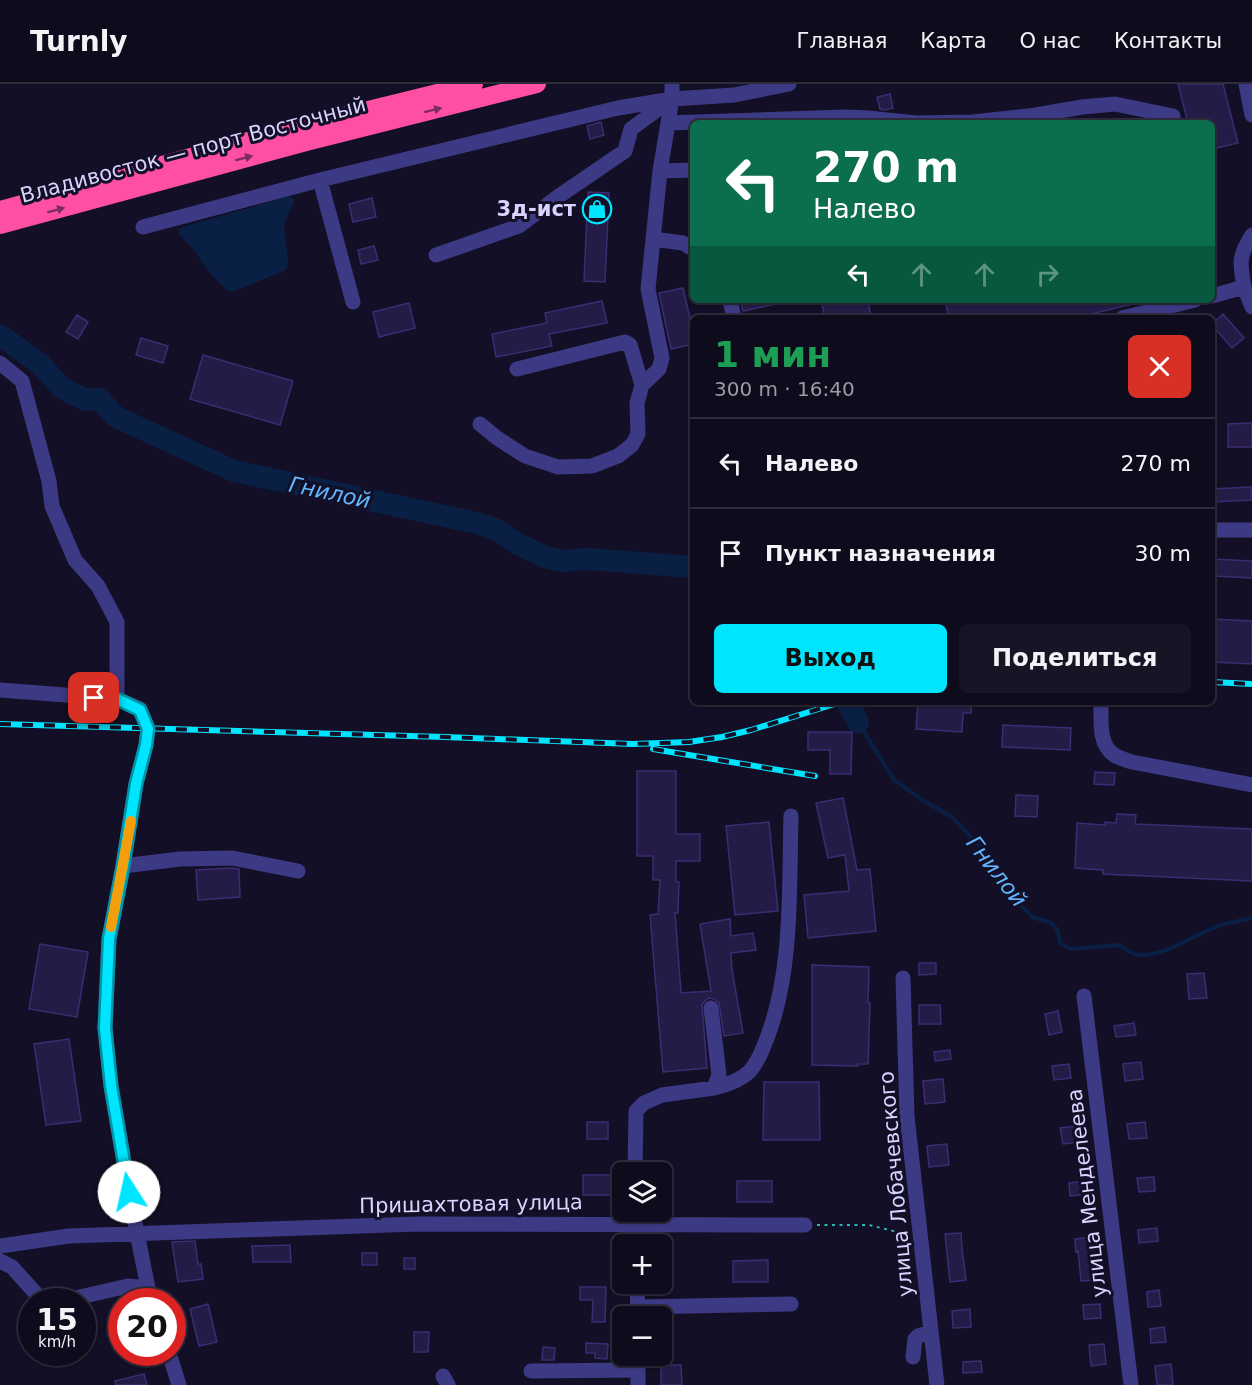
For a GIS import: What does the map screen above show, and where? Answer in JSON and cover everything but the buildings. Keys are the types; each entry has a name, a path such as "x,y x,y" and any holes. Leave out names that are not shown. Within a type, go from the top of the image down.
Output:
{"highway":[{"name":"Владивосток — порт Восточный","path":"0,210 299,128 474,84"},
{"name":"Владивосток — порт Восточный","path":"0,225 306,142 537,84"}],"street":[{"path":"143,227 321,180 618,108 672,92 734,95 789,84"},
{"path":"1246,84 1252,115"},
{"path":"480,424 525,456 558,467 592,466 618,456 632,445 639,434 637,403 642,385 659,369 662,358 648,289 660,171 672,92"},
{"path":"436,255 519,226 625,150 632,129 672,92"},
{"path":"991,120 1115,104 1173,116"},
{"path":"790,120 845,117 887,120"},
{"path":"668,123 690,123"},
{"path":"660,171 690,170"},
{"path":"321,180 353,302"},
{"path":"1252,235 1245,245 1240,262 1244,287 1252,307"},
{"path":"653,239 683,243 690,247"},
{"path":"1215,295 1244,287"},
{"path":"1134,315 1183,303"},
{"path":"517,369 625,342 630,345 642,385"},
{"path":"0,363 22,381 49,481 52,506 75,560 98,586 117,622 117,699"},
{"path":"1215,530 1252,530"},
{"path":"0,690 117,699 140,710 148,729 109,939 105,1028 111,1086 149,1288"},
{"path":"1101,706 1101,726 1105,745 1113,754 1132,762 1252,784"},
{"path":"635,1162 636,1111 644,1103 663,1095 734,1083 750,1071 761,1055 775,1018 785,956 788,931 791,816"},
{"path":"123,866 180,859 232,858 298,870"},
{"name":"улица Лобачевского","path":"903,978 907,1116 937,1385"},
{"name":"улица Менделеева","path":"1084,996 1131,1385"},
{"path":"711,1008 719,1075 714,1088"},
{"name":"Пришахтовая улица","path":"0,1246 69,1236 612,1219"},
{"name":"Пришахтовая улица","path":"672,1220 805,1225"},
{"path":"0,1262 12,1267 39,1297 58,1302 108,1291"},
{"path":"672,1310 791,1304"},
{"path":"913,1357 915,1339 931,1332"},
{"path":"173,1366 179,1385"},
{"path":"531,1371 638,1370"}],"path":[{"path":"805,1225 868,1225 905,1234 920,1235"}],"water":[{"path":"289,196 295,200 285,223 288,258 286,270 232,292 215,279 179,234 179,229 183,227"}],"waterway":[{"name":"Гнилой","path":"0,335 40,364 61,387 85,400 99,399 116,417 234,471 477,523 497,530 518,544 545,557 562,561 587,559 690,567"},
{"name":"Гнилой","path":"849,705 858,722"},
{"name":"Гнилой","path":"858,722 894,780 952,817 984,851 1023,907 1032,917 1052,923 1058,931 1060,943 1070,949 1119,945 1134,954 1151,954 1172,948 1224,924 1252,918"}],"railway":[{"path":"1215,682 1252,684"},
{"path":"0,724 633,744 689,742 722,737 831,705"},
{"path":"653,749 815,776"}],"slow traffic":[{"path":"111,927 131,821"}],"place":[{"name":"3д-ист","path":"597,209"}],"route":[{"path":"94,698 117,699 140,710 148,729 109,939 106,981 105,1028 111,1086 129,1192"}]}
